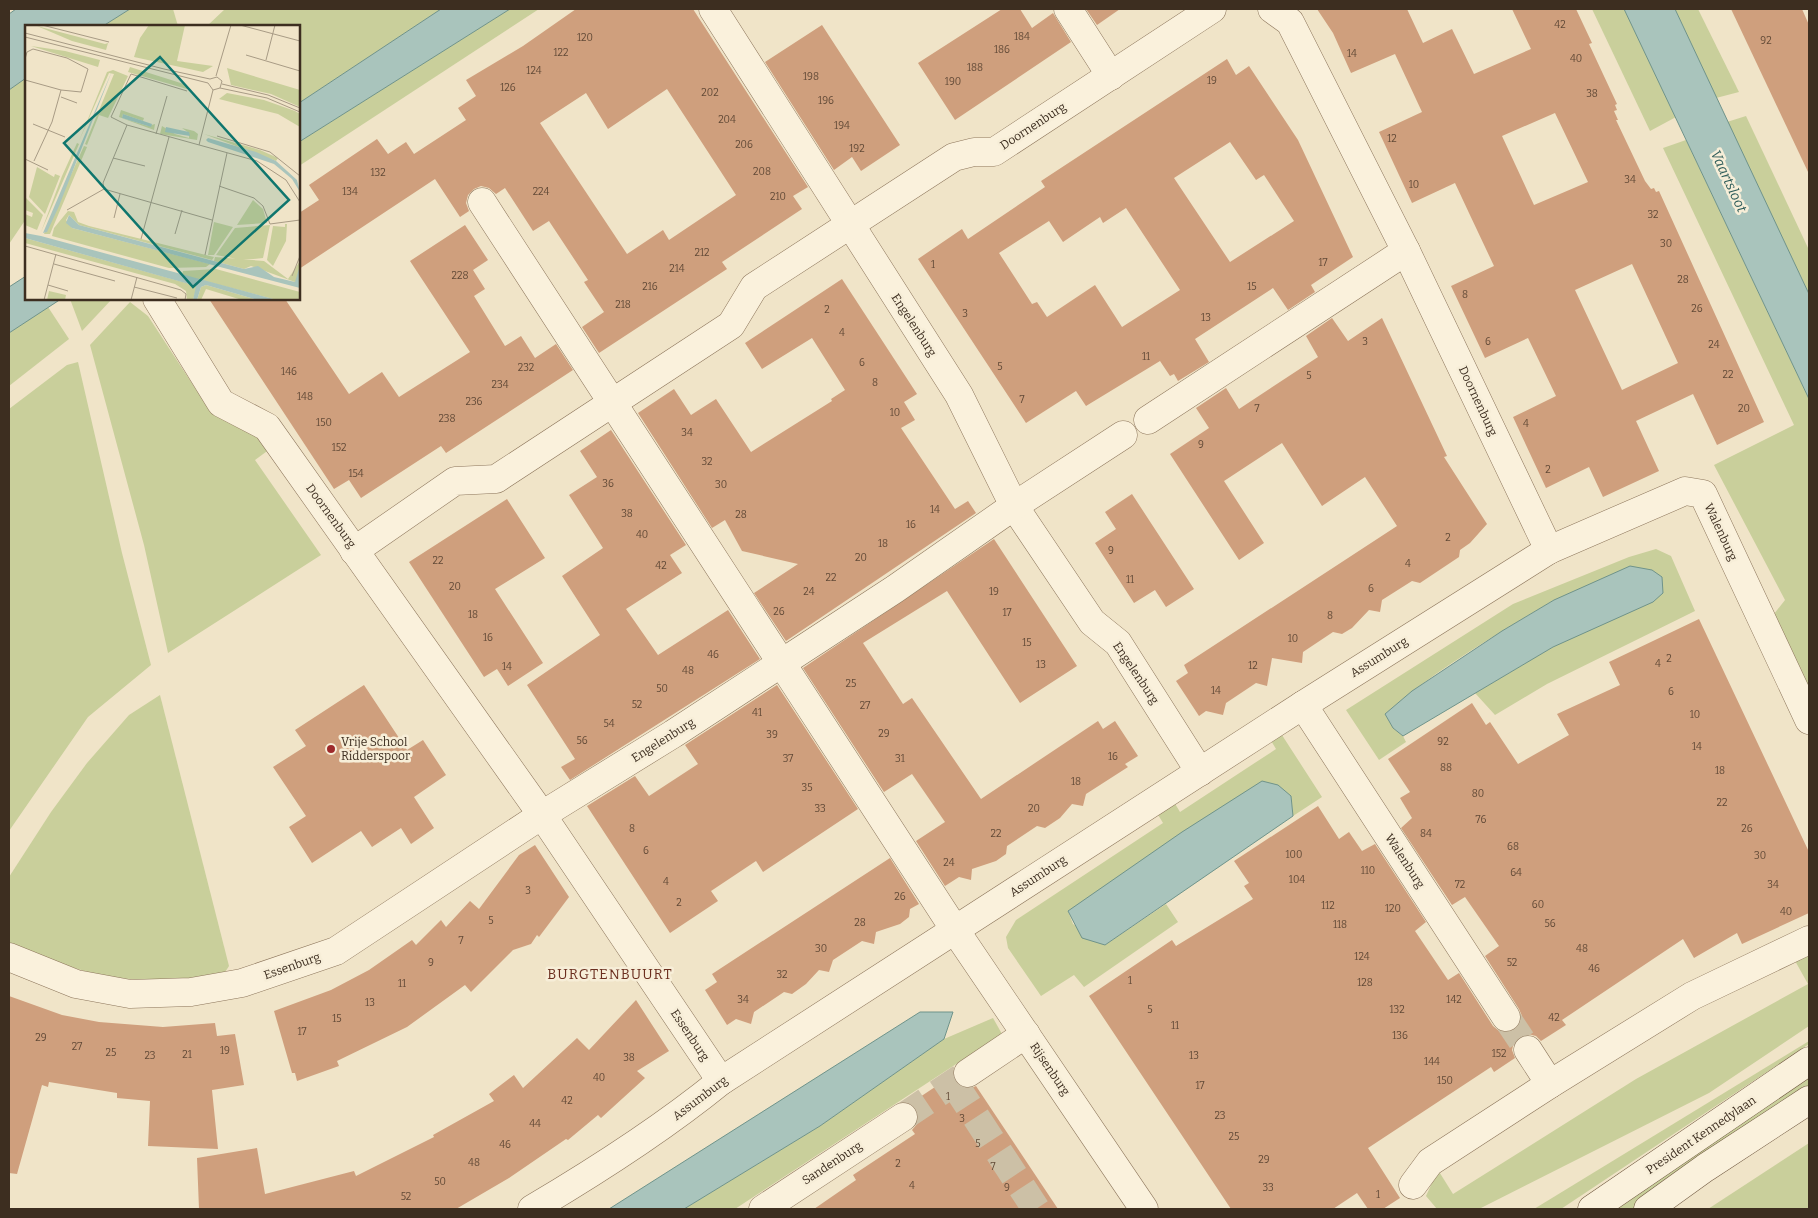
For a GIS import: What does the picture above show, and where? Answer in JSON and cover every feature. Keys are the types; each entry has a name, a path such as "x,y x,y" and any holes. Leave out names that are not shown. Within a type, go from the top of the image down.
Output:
{"street":[{"path":"713,9 851,226"},
{"path":"1068,9 1110,76"},
{"name":"Doornenburg","path":"158,300 222,403 267,427 354,551 455,481 496,479 733,323 754,288 954,157 974,152 994,152 1212,9"},
{"name":"Doornenburg","path":"1272,9 1290,22 1406,251 1549,550"},
{"path":"482,202 955,930"},
{"name":"Engelenburg","path":"851,226 959,395 1014,506 1092,622 1118,643 1200,772"},
{"path":"1148,420 1406,251"},
{"path":"1014,506 1123,435"},
{"name":"Walenburg","path":"1549,550 1685,491 1703,494 1809,720"},
{"name":"Engelenburg","path":"542,815 673,734 895,589 1014,506"},
{"name":"Assumburg","path":"532,1209 595,1172 690,1106 721,1081 1303,705 1549,550"},
{"name":"Essenburg","path":"354,551 542,815 721,1081"},
{"name":"Walenburg","path":"1303,705 1506,1017"},
{"name":"Essenburg","path":"9,957 76,984 130,994 191,992 242,983 336,951 542,815"},
{"name":"Rijsenburg","path":"955,930 1144,1209"},
{"path":"1413,1185 1430,1162 1550,1084 1692,996 1809,940"},
{"path":"968,1073 1026,1034"},
{"path":"1528,1050 1550,1084"},
{"name":"President Kennedylaan","path":"1592,1209 1809,1061"},
{"path":"1648,1209 1705,1168 1809,1100"},
{"name":"Sandenburg","path":"762,1209 903,1117"}],"green space":[{"path":"130,9 173,9 178,25 105,25"},
{"path":"225,9 441,9 300,102 300,25 208,25"},
{"path":"510,9 539,9 300,165 300,141"},
{"path":"1592,9 1624,9 1676,117 1650,131"},
{"path":"1675,9 1698,9 1739,92 1716,98"},
{"path":"25,79 25,220 9,244 9,90"},
{"path":"1746,116 1809,250 1809,294 1727,122"},
{"path":"1686,140 1809,399 1809,691 1774,614 1785,600 1714,465 1794,425 1663,148"},
{"path":"70,300 111,300 82,331"},
{"path":"130,302 148,316 210,411 252,425 270,449 255,460 321,555 168,653 144,545 90,345"},
{"path":"48,307 69,339 9,386 9,333"},
{"path":"78,362 122,553 151,665 88,717 9,831 9,409 67,365"},
{"path":"1656,549 1671,556 1695,611 1547,684 1495,715 1475,693 1553,647 1595,626 1554,600 1446,667 1385,714 1393,728 1403,736 1406,742 1379,760 1346,710 1513,604 1629,557"},
{"path":"160,695 229,966 222,977 156,980 107,978 23,952 9,945 9,877 51,812 87,763 129,715"},
{"path":"1280,732 1322,797 1293,816 1291,796 1068,911 1073,924 1105,945 1166,904 1178,922 1084,987 1074,975 1041,996 1008,948 1006,937 1016,920 1163,823 1157,813 1174,802 1180,812 1276,749 1270,739"},
{"path":"1809,953 1809,1026 1709,1093 1479,1209 1437,1209 1426,1196 1438,1170 1453,1194 1636,1079 1808,984 1794,959"},
{"path":"993,1018 1002,1034 735,1209 684,1209 820,1126 944,1039"},
{"path":"1809,1041 1809,1044 1561,1209 1534,1209"},
{"path":"1809,1073 1809,1093 1636,1209 1608,1209"},
{"path":"1809,1143 1809,1209 1708,1209"}],"water":[{"path":"16,9 130,9 105,25 25,25 25,79 9,90 9,14"},
{"path":"441,9 510,9 300,141 300,102"},
{"name":"Vaartsloot","path":"1624,9 1675,9 1809,294 1809,399"},
{"path":"25,277 25,300 59,300 9,333 9,287"},
{"path":"1630,566 1652,570 1662,577 1663,593 1653,602 1553,647 1403,736 1393,728 1385,714 1412,691 1502,631 1554,600"},
{"path":"1262,781 1278,785 1291,796 1293,816 1105,945 1082,938 1068,911 1182,832"},
{"path":"920,1012 953,1012 944,1039 820,1126 684,1209 609,1209"}],"building":[{"path":"576,9 693,9 808,187 793,196 802,209 722,262 727,269 599,353 582,327 604,312 584,282 588,280 549,221 533,231 505,188 496,194 489,188 481,186 474,189 468,195 466,203 469,211 460,217 435,179 300,268 300,212 319,200 309,185 377,139 388,154 406,142 414,154 466,120 458,108 476,96 466,80 523,46","holes":["667,89 736,195 669,240 663,230 627,254 540,123 586,93 608,129"]},
{"path":"1002,9 1020,9 1032,28 1053,13 1071,42 955,120 918,63"},
{"path":"1086,9 1120,9 1097,25"},
{"path":"1317,9 1407,9 1423,43 1452,29 1474,74 1531,49 1512,9 1576,9 1592,43 1589,44 1617,104 1615,105 1617,110 1614,111 1618,120 1616,120 1645,181 1651,189 1654,188 1656,192 1659,191 1764,422 1717,445 1693,394 1636,421 1659,471 1603,497 1589,467 1546,488 1513,417 1556,396 1528,338 1485,358 1451,286 1494,266 1455,183 1412,203 1379,132 1422,112 1395,54 1351,73 1333,33","holes":["1555,113 1588,182 1534,205 1502,136","1632,264 1678,363 1622,390 1575,290"]},
{"path":"1731,9 1802,9 1809,25 1809,174"},
{"path":"822,25 900,145 861,171 852,157 834,170 765,62"},
{"path":"1227,59 1236,75 1249,66 1298,140 1353,257 1311,285 1315,292 1288,310 1273,288 1195,339 1209,362 1178,381 1174,374 1170,376 1160,361 1086,406 1076,391 1026,423 918,259 962,229 968,239 1045,187 1041,181","holes":["1230,142 1256,180 1264,175 1294,221 1230,262 1174,178","1126,208 1180,290 1122,327 1095,285 1047,317 1037,302 1032,304 999,253 1049,221 1063,242 1100,217 1103,223"]},
{"path":"465,225 488,260 473,270 485,289 474,296 505,346 521,336 535,358 556,344 573,370 446,453 441,446 361,498 349,480 334,489 210,300 286,300 349,394 382,372 399,397 470,352 410,261"},
{"path":"842,279 917,394 904,402 915,420 901,428 955,509 968,501 976,513 786,641 754,593 798,564 742,551 725,520 712,528 638,413 674,389 691,415 716,399 751,452 832,401 831,399 845,390 812,338 762,369 745,343"},
{"path":"1332,318 1348,341 1382,318 1447,456 1444,457 1487,524 1470,543 1460,550 1459,557 1420,583 1412,581 1382,600 1380,612 1369,610 1352,628 1342,634 1333,632 1303,652 1302,663 1272,658 1267,686 1256,683 1226,703 1223,715 1206,711 1199,716 1176,681 1188,673 1184,665 1397,526 1365,477 1322,506 1282,443 1224,481 1264,543 1239,560 1170,454 1209,428 1196,408 1226,388 1239,409 1318,357 1306,336"},
{"path":"611,430 686,545 670,555 682,573 626,609 658,655 728,610 760,659 570,780 561,767 575,759 527,685 600,635 562,576 603,548 569,495 597,477 580,451"},
{"path":"1132,494 1194,589 1166,607 1155,590 1134,603 1095,543 1116,529 1105,512"},
{"path":"507,499 545,558 495,589 543,663 508,686 497,669 484,677 409,562"},
{"path":"994,539 1077,666 1020,703 947,591 863,643 903,704 912,698 981,799 1098,721 1103,729 1115,721 1138,756 1125,764 1128,767 1086,794 1083,806 1072,804 1060,818 1045,828 1037,826 1007,846 1006,854 996,861 972,869 971,880 959,877 945,886 916,841 945,822 912,774 884,792 803,668"},
{"path":"1699,619 1809,852 1809,913 1742,944 1737,933 1694,958 1683,939 1562,1020 1566,1025 1541,1041 1536,1036 1528,1034 1519,1037 1514,1042 1512,1050 1515,1058 1494,1072 1491,1067 1368,1148 1400,1198 1383,1209 1368,1209 1357,1193 1333,1209 1231,1209 1089,996 1172,940 1176,946 1253,899 1244,886 1249,883 1234,861 1318,806 1339,839 1349,832 1362,851 1375,844 1426,922 1415,931 1448,980 1459,973 1493,1026 1499,1031 1507,1033 1514,1030 1520,1024 1522,1016 1485,956 1499,946 1465,897 1452,905 1401,828 1412,818 1400,798 1410,792 1388,759 1472,703 1486,725 1490,722 1518,764 1569,735 1557,714 1620,685 1609,662"},
{"path":"364,685 407,750 423,740 446,775 414,797 434,828 411,844 401,828 372,847 361,831 312,863 289,827 306,816 273,767 306,746 295,730"},
{"path":"777,685 858,809 763,872 756,861 711,891 718,901 670,933 587,806 635,776 649,796 698,764 685,745"},
{"path":"535,845 569,897 539,937 537,935 531,944 513,950 471,992 465,985 407,1027 337,1061 339,1066 297,1081 295,1073 292,1073 274,1011 331,990 369,970 412,940 416,945 441,920 446,927 470,901 479,909 519,855"},
{"path":"890,858 919,904 910,909 909,917 900,924 876,932 874,944 862,941 833,960 829,972 819,970 806,984 792,994 784,992 754,1012 751,1024 736,1019 727,1025 705,990 717,982 712,974"},
{"path":"9,996 62,1015 99,1022 163,1027 215,1023 217,1036 235,1034 244,1085 212,1090 218,1149 148,1146 150,1101 117,1098 117,1093 49,1082 48,1087 42,1085 17,1174 9,1173"},
{"path":"636,1000 669,1051 637,1071 645,1078 601,1118 598,1115 568,1140 566,1139 509,1178 456,1209 199,1209 197,1158 257,1148 265,1194 354,1171 356,1176 434,1137 433,1135 494,1101 489,1094 514,1075 523,1088 577,1038 589,1050"},
{"path":"953,1075 955,1082 962,1087 969,1089 976,1086 1058,1209 814,1209 856,1180 853,1175 915,1134 912,1130 917,1124 919,1116 911,1103"}],"tunnel":[{"path":"1506,1017 1528,1050"},
{"path":"903,1117 968,1073"},
{"path":"953,1082 1036,1209"}],"place":[{"name":"Vrije School Ridderspoor","path":"331,749"}],"district":[{"name":"BURGTENBUURT","path":"610,974"}]}
